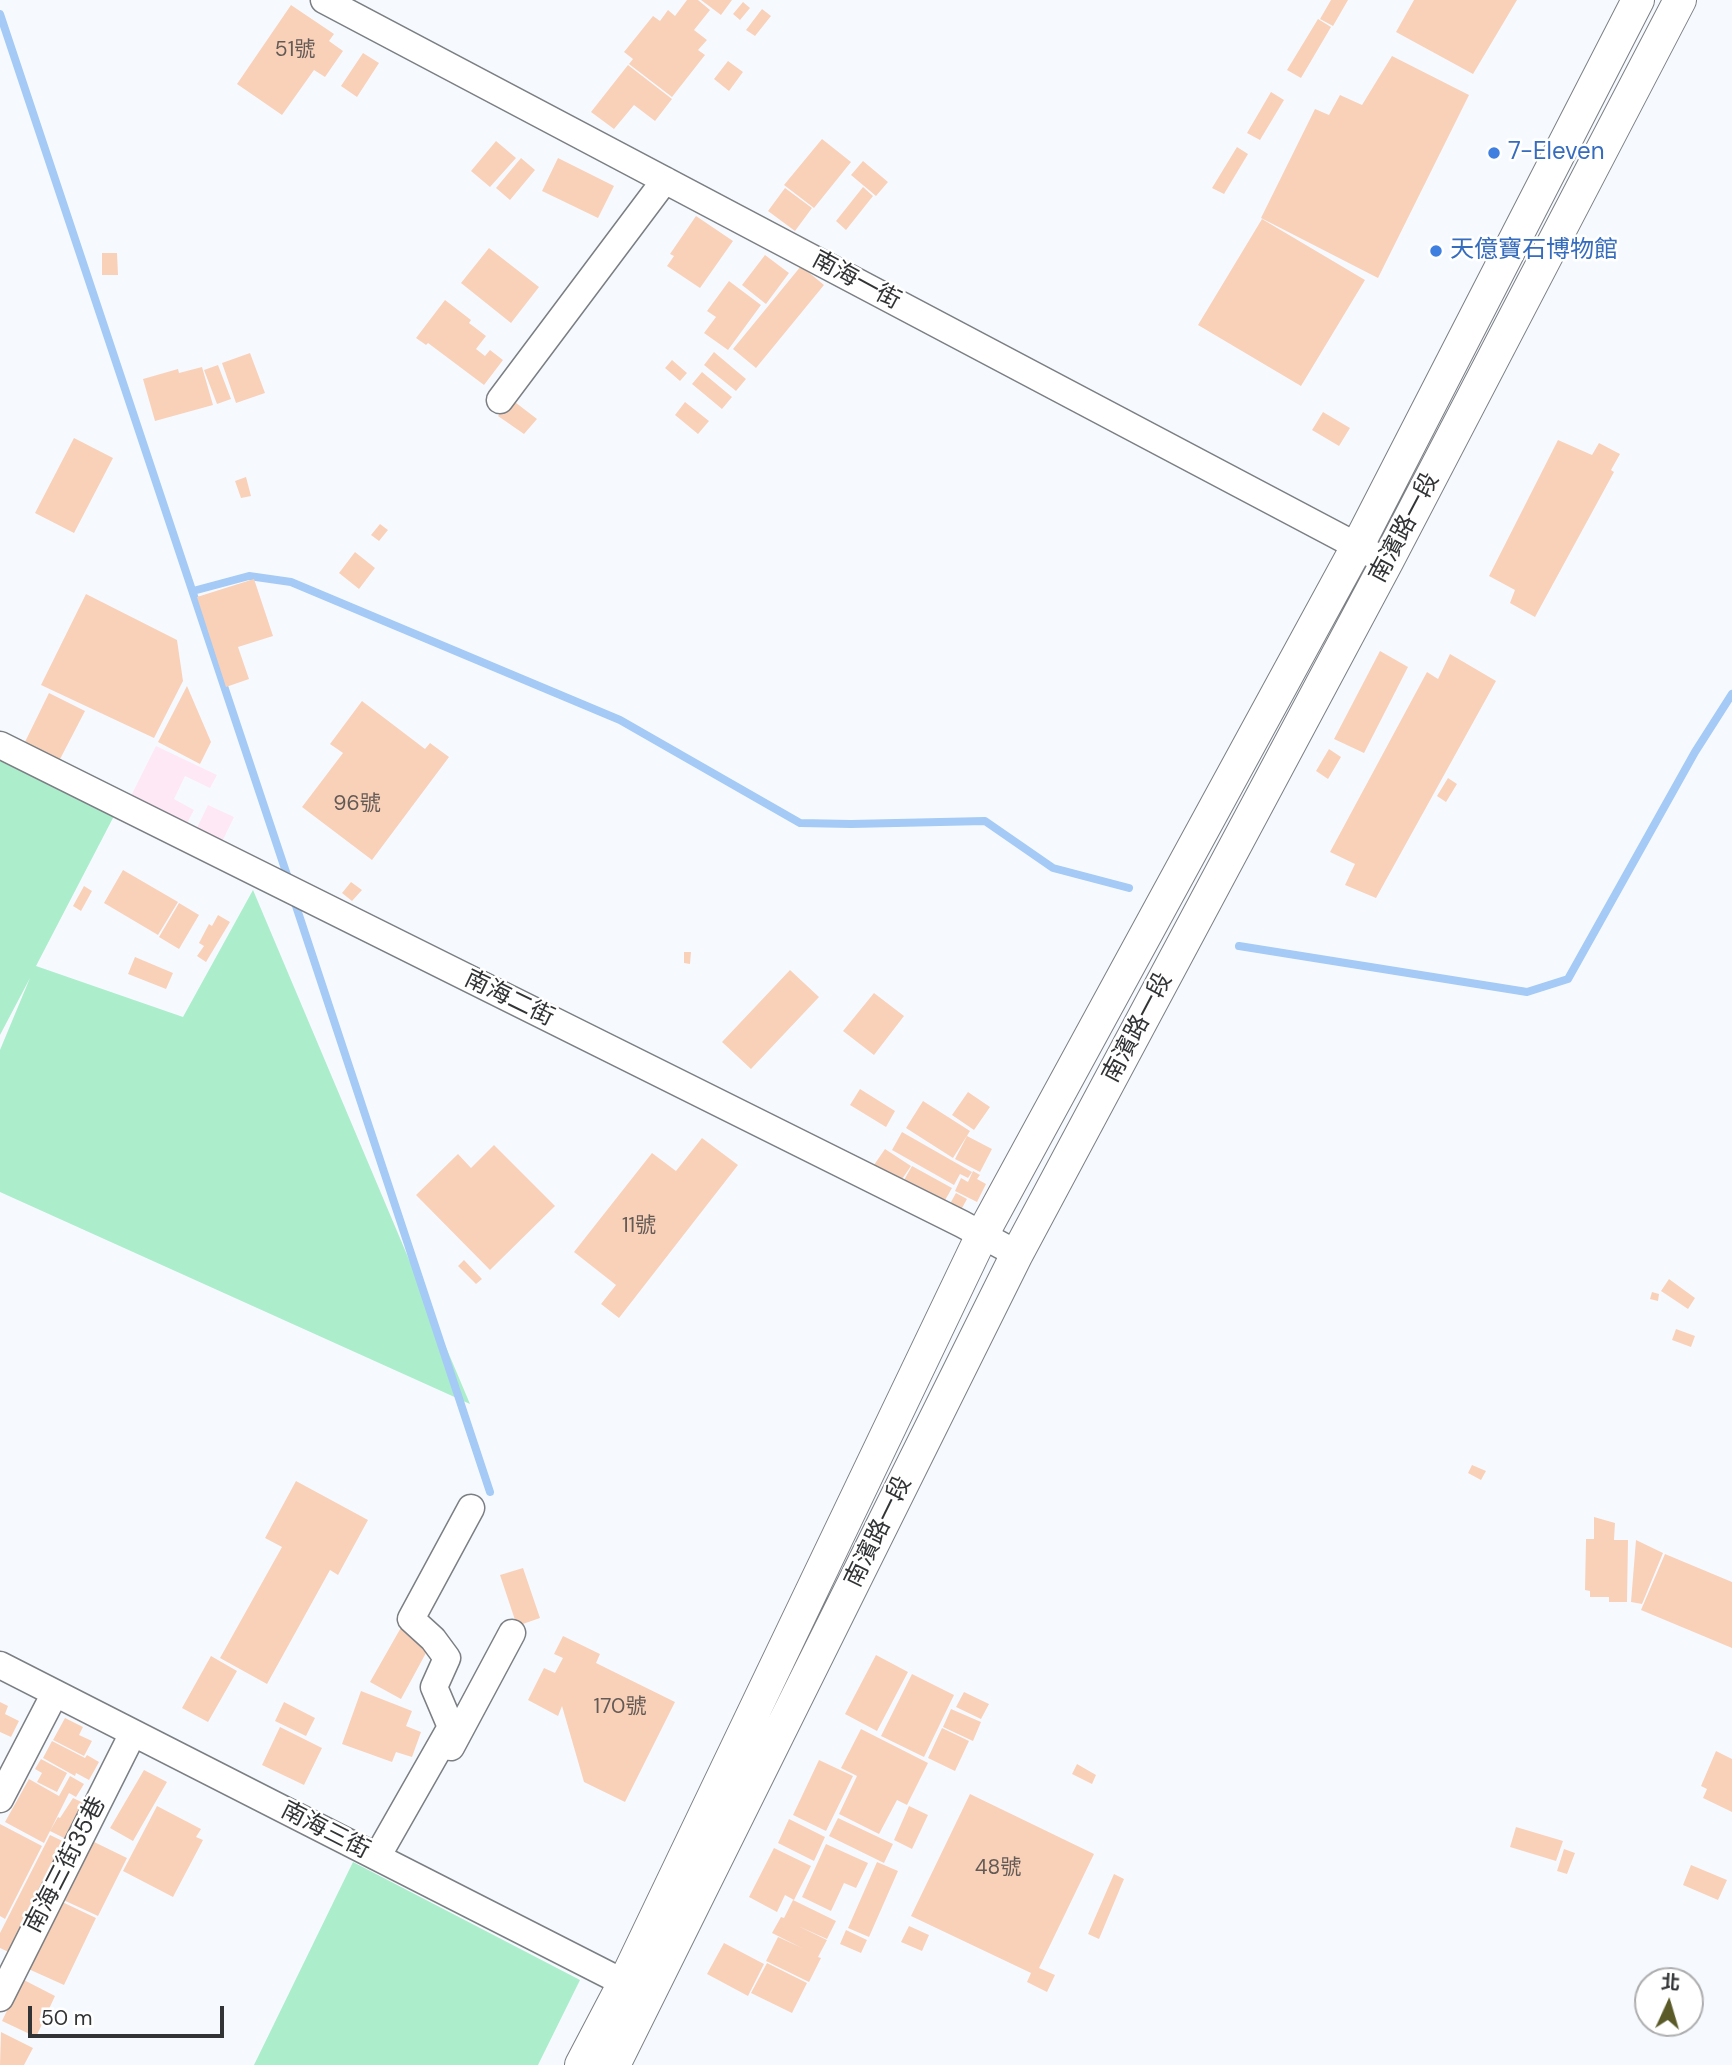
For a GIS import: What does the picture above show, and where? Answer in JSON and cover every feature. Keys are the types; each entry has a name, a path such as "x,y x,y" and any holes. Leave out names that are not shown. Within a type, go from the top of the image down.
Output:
{"main road":[{"name":"南濱路一段","path":"614,2065 636,1989 982,1234 1358,545 1638,0"},
{"name":"南濱路一段","path":"581,2065 636,1989 1017,1254 1387,562 1680,0"}],"street":[{"name":"南海一街","path":"324,0 1387,562"},
{"path":"500,400 665,180"},
{"name":"南海二街","path":"0,746 982,1234 1017,1254"},
{"path":"383,1860 451,1727 434,1687 447,1658 433,1639 411,1619 471,1508"},
{"path":"383,1860 512,1633"},
{"name":"南海三街","path":"0,1665 636,1989"},
{"path":"0,1799 55,1693"},
{"name":"南海三街35巷","path":"0,1998 133,1733"}],"shaded area":[{"path":"156,746 217,775 210,788 185,776 174,799 194,810 185,827 129,800"},
{"path":"208,805 234,817 221,844 195,832"}],"green space":[{"path":"0,761 114,816 36,966 183,1017 253,890 470,1404 0,1192 0,1050 30,978 0,1035"},
{"path":"353,1862 580,1980 538,2065 254,2065"}],"building":[{"path":"687,0 698,0 710,10 694,30 707,40 698,50 705,55 672,97 629,64 633,59 624,52 653,16 660,21 668,10 675,16"},
{"path":"701,0 732,0 721,15"},
{"path":"1331,0 1348,0 1333,26 1320,19"},
{"path":"1414,0 1517,0 1473,74 1396,32"},
{"path":"743,2 750,8 740,20 733,14"},
{"path":"291,5 334,34 329,41 343,51 325,77 314,70 282,115 237,84"},
{"path":"762,9 771,16 755,36 746,30"},
{"path":"1318,19 1331,27 1301,78 1287,70"},
{"path":"363,53 379,63 357,97 341,86"},
{"path":"1392,56 1469,95 1378,278 1261,218 1315,109 1329,115 1340,95 1362,105"},
{"path":"728,61 743,72 729,91 714,79"},
{"path":"628,65 672,99 655,121 634,105 614,129 591,112"},
{"path":"1271,92 1284,100 1260,140 1247,133"},
{"path":"822,139 851,162 814,208 784,185"},
{"path":"496,141 516,158 490,187 471,171"},
{"path":"1237,147 1248,154 1224,194 1212,188"},
{"path":"521,158 535,170 510,200 496,188"},
{"path":"558,158 614,186 598,218 542,191"},
{"path":"863,161 888,182 876,196 851,175"},
{"path":"863,187 873,196 846,230 836,221"},
{"path":"785,188 812,208 795,231 768,211"},
{"path":"696,216 733,241 700,288 667,266 674,256 670,254"},
{"path":"1262,219 1365,280 1301,386 1198,325"},
{"path":"489,248 539,287 511,323 461,283"},
{"path":"102,253 117,253 118,275 102,275"},
{"path":"765,255 789,273 766,304 742,285"},
{"path":"801,266 824,285 756,368 733,349"},
{"path":"729,281 761,305 728,350 704,333 716,317 707,311"},
{"path":"445,300 471,320 469,323 486,336 476,349 485,356 490,350 503,360 484,385 428,343 426,345 416,338"},
{"path":"714,352 746,379 736,391 704,365"},
{"path":"250,353 265,393 236,403 222,363"},
{"path":"672,360 687,373 680,381 665,368"},
{"path":"218,365 231,399 217,404 204,370"},
{"path":"202,367 213,405 155,421 143,379 178,369 179,373"},
{"path":"702,372 732,397 722,409 692,384"},
{"path":"511,399 537,419 524,434 498,416"},
{"path":"685,402 709,421 698,434 675,415"},
{"path":"1323,412 1350,428 1339,446 1312,430"},
{"path":"74,438 113,458 74,533 35,513"},
{"path":"1558,440 1592,455 1599,443 1620,454 1611,470 1614,472 1535,617 1510,603 1515,590 1489,576"},
{"path":"246,477 251,496 241,498 235,481"},
{"path":"380,524 388,530 379,541 371,535"},
{"path":"355,552 375,568 359,589 339,573"},
{"path":"254,579 273,636 238,647 249,679 226,687 197,597"},
{"path":"86,594 177,640 183,681 154,738 41,685"},
{"path":"1380,651 1408,667 1364,753 1334,739"},
{"path":"1450,654 1496,681 1376,898 1345,885 1355,864 1330,852 1427,672 1438,679"},
{"path":"187,686 211,742 200,764 158,742"},
{"path":"49,693 85,711 58,763 23,746"},
{"path":"362,701 425,749 430,743 449,757 372,860 302,807 343,753 330,744"},
{"path":"1329,749 1341,757 1328,779 1316,771"},
{"path":"1448,778 1457,784 1446,802 1437,796"},
{"path":"123,870 178,902 158,935 104,903"},
{"path":"351,882 362,890 352,901 342,893"},
{"path":"84,886 92,891 81,911 73,906"},
{"path":"179,903 199,915 179,949 159,937"},
{"path":"218,915 230,922 206,962 197,956 204,946 199,943 209,924 212,926"},
{"path":"684,952 691,952 690,964 684,963"},
{"path":"135,957 173,973 166,989 128,974"},
{"path":"790,970 819,997 751,1069 722,1042"},
{"path":"874,993 904,1016 874,1055 843,1031"},
{"path":"860,1089 895,1111 886,1127 850,1105"},
{"path":"968,1092 990,1107 974,1130 952,1115"},
{"path":"923,1101 970,1131 953,1158 906,1128"},
{"path":"902,1132 972,1172 968,1178 960,1174 954,1185 892,1150"},
{"path":"967,1136 992,1149 980,1172 955,1159"},
{"path":"702,1138 738,1165 619,1318 601,1304 616,1285 574,1252 652,1153 676,1171"},
{"path":"494,1145 555,1206 490,1270 416,1195 458,1154 471,1168"},
{"path":"885,1149 911,1166 900,1182 874,1165"},
{"path":"912,1166 952,1188 940,1209 900,1187"},
{"path":"973,1171 980,1175 977,1179 986,1184 977,1202 955,1191 961,1178 968,1182"},
{"path":"956,1193 967,1199 957,1217 946,1211"},
{"path":"464,1260 482,1279 476,1284 458,1266"},
{"path":"1669,1279 1695,1298 1688,1309 1661,1291"},
{"path":"1652,1292 1659,1294 1658,1301 1650,1299"},
{"path":"1676,1329 1695,1336 1691,1347 1672,1340"},
{"path":"1472,1465 1486,1471 1481,1480 1468,1473"},
{"path":"296,1481 368,1520 338,1575 330,1570 267,1684 220,1658 282,1547 265,1538"},
{"path":"1594,1517 1615,1523 1614,1540 1628,1540 1627,1602 1609,1602 1609,1597 1590,1597 1590,1591 1585,1590 1586,1539 1594,1539"},
{"path":"1636,1540 1663,1553 1642,1604 1631,1602"},
{"path":"1665,1554 1732,1582 1732,1648 1641,1610"},
{"path":"523,1568 540,1618 517,1626 500,1575"},
{"path":"403,1624 433,1640 401,1699 370,1682"},
{"path":"563,1636 600,1654 596,1663 675,1702 625,1802 584,1782 562,1706 558,1716 528,1700 544,1668 555,1673 563,1658 554,1654"},
{"path":"876,1655 908,1672 877,1731 845,1714"},
{"path":"211,1656 237,1671 208,1722 182,1708"},
{"path":"912,1674 954,1695 924,1757 881,1736"},
{"path":"361,1691 412,1711 406,1726 421,1732 412,1757 396,1752 392,1762 342,1744"},
{"path":"964,1692 989,1704 981,1719 956,1707"},
{"path":"0,1702 8,1706 5,1714 19,1721 11,1737 0,1732"},
{"path":"284,1702 315,1718 306,1736 275,1721"},
{"path":"951,1709 981,1722 973,1741 943,1727"},
{"path":"65,1718 83,1727 79,1735 92,1741 84,1756 53,1740"},
{"path":"280,1727 322,1748 304,1785 262,1765"},
{"path":"942,1728 969,1741 955,1771 928,1758"},
{"path":"861,1729 928,1763 907,1805 897,1800 879,1834 839,1814 857,1776 841,1768"},
{"path":"52,1741 99,1762 89,1780 76,1773 75,1776 43,1758"},
{"path":"1716,1751 1732,1759 1732,1812 1703,1798 1707,1789 1701,1786"},
{"path":"41,1759 67,1773 57,1792 37,1782 42,1773 35,1769"},
{"path":"819,1760 853,1776 826,1831 793,1815"},
{"path":"1077,1764 1096,1775 1092,1784 1072,1774"},
{"path":"144,1770 167,1782 133,1841 110,1828"},
{"path":"70,1776 84,1784 76,1797 69,1793 44,1843 5,1822 29,1779 59,1796"},
{"path":"970,1794 1094,1854 1039,1968 1055,1975 1047,1992 1027,1982 1031,1973 911,1916"},
{"path":"73,1798 94,1808 76,1844 50,1831"},
{"path":"157,1806 201,1829 196,1837 203,1840 173,1897 123,1871"},
{"path":"909,1806 928,1815 912,1849 894,1840"},
{"path":"838,1818 893,1844 884,1863 829,1836"},
{"path":"789,1819 825,1837 814,1861 778,1843"},
{"path":"0,1824 42,1846 5,1919 0,1916"},
{"path":"1516,1827 1563,1841 1556,1861 1510,1847"},
{"path":"50,1835 73,1846 17,1956 0,1948 0,1933"},
{"path":"88,1839 127,1858 98,1916 59,1898"},
{"path":"826,1844 868,1863 856,1888 844,1883 831,1911 802,1897"},
{"path":"774,1848 811,1866 794,1900 785,1895 777,1912 749,1897"},
{"path":"1564,1849 1575,1853 1567,1874 1557,1871"},
{"path":"877,1862 898,1871 869,1937 848,1928"},
{"path":"1691,1865 1727,1880 1718,1900 1683,1885"},
{"path":"1114,1874 1124,1879 1099,1939 1088,1934"},
{"path":"56,1899 96,1918 64,1985 24,1967"},
{"path":"793,1900 836,1921 827,1939 798,1926 827,1940 809,1982 766,1961 778,1937 802,1948 772,1933"},
{"path":"909,1926 929,1935 922,1951 901,1942"},
{"path":"846,1930 867,1940 861,1953 840,1944"},
{"path":"724,1943 764,1964 748,1996 707,1974"},
{"path":"767,1963 807,1983 792,2013 751,1993"},
{"path":"22,1979 55,1996 36,2037 2,2021"},
{"path":"1,2032 33,2048 24,2065 0,2065"}],"waterway":[{"path":"0,14 289,881"},
{"path":"193,591 249,576 291,582 620,720 800,823 985,821 1053,868 1129,888"},
{"path":"1239,946 1527,992 1568,979 1695,752 1732,694"},
{"path":"294,900 490,1492"}],"place":[{"name":"7-Eleven","path":"1494,153"},
{"name":"天億寶石博物館","path":"1436,251"}]}
